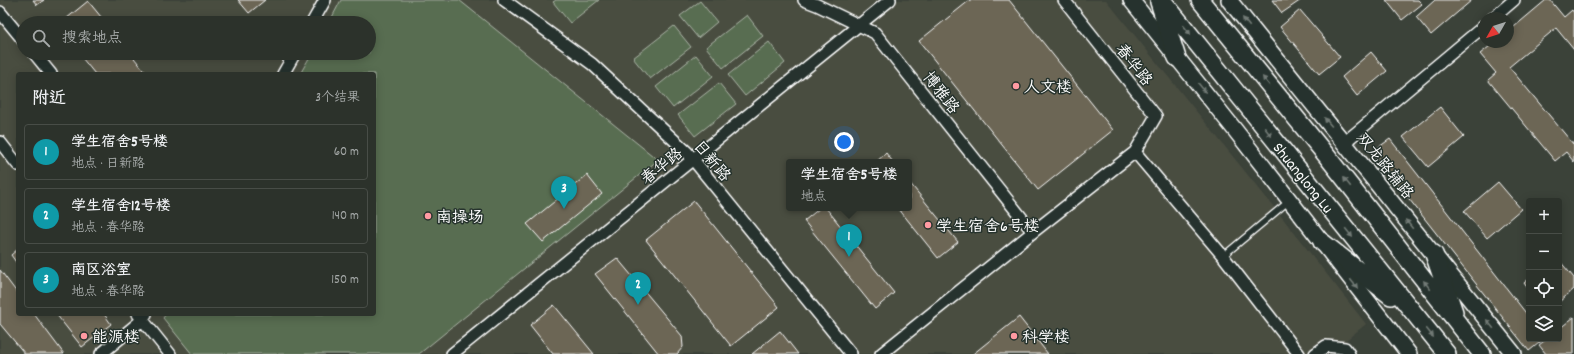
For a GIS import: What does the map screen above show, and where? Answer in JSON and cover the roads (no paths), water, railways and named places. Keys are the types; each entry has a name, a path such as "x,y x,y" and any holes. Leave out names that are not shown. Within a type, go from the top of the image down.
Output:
{"main road":[{"path":"1131,0 1409,354"},
{"path":"1158,0 1177,58"},
{"name":"Shuanglong Lu","path":"1162,0 1447,354"},
{"name":"Shuanglong Lu","path":"1200,0 1326,156 1482,354"},
{"name":"双龙路辅路","path":"1229,0 1345,142 1514,354"},
{"path":"1322,242 1413,313"},
{"path":"1434,254 1460,327"}],"street":[{"path":"316,16 325,0"},
{"name":"日新路","path":"504,0 592,64 686,152 851,354"},
{"name":"博雅路","path":"804,0 858,26 875,32 1033,232"},
{"name":"春华路","path":"452,354 890,0"},
{"name":"春华路","path":"1064,0 1156,116 1135,152"},
{"path":"1500,12 1514,0"},
{"path":"0,12 16,31"},
{"path":"1345,142 1478,31"},
{"path":"40,60 49,72"},
{"path":"284,72 291,60"},
{"path":"0,142 16,162"},
{"path":"882,354 1135,152 1223,256 1299,354"},
{"path":"101,354 142,316 170,354"},
{"path":"1315,354 1326,346 1345,348 1349,354"}],"lane":[{"path":"1223,256 1289,200"}],"place":[{"name":"人文楼","path":"1016,86"},
{"name":"南区浴室","path":"564,209"},
{"name":"南操场","path":"428,216"},
{"name":"学生宿舍6号楼","path":"928,225"},
{"name":"学生宿舍5号楼","path":"849,257"},
{"name":"学生宿舍12号楼","path":"638,305"},
{"name":"能源楼","path":"84,336"},
{"name":"科学楼","path":"1014,336"}]}
